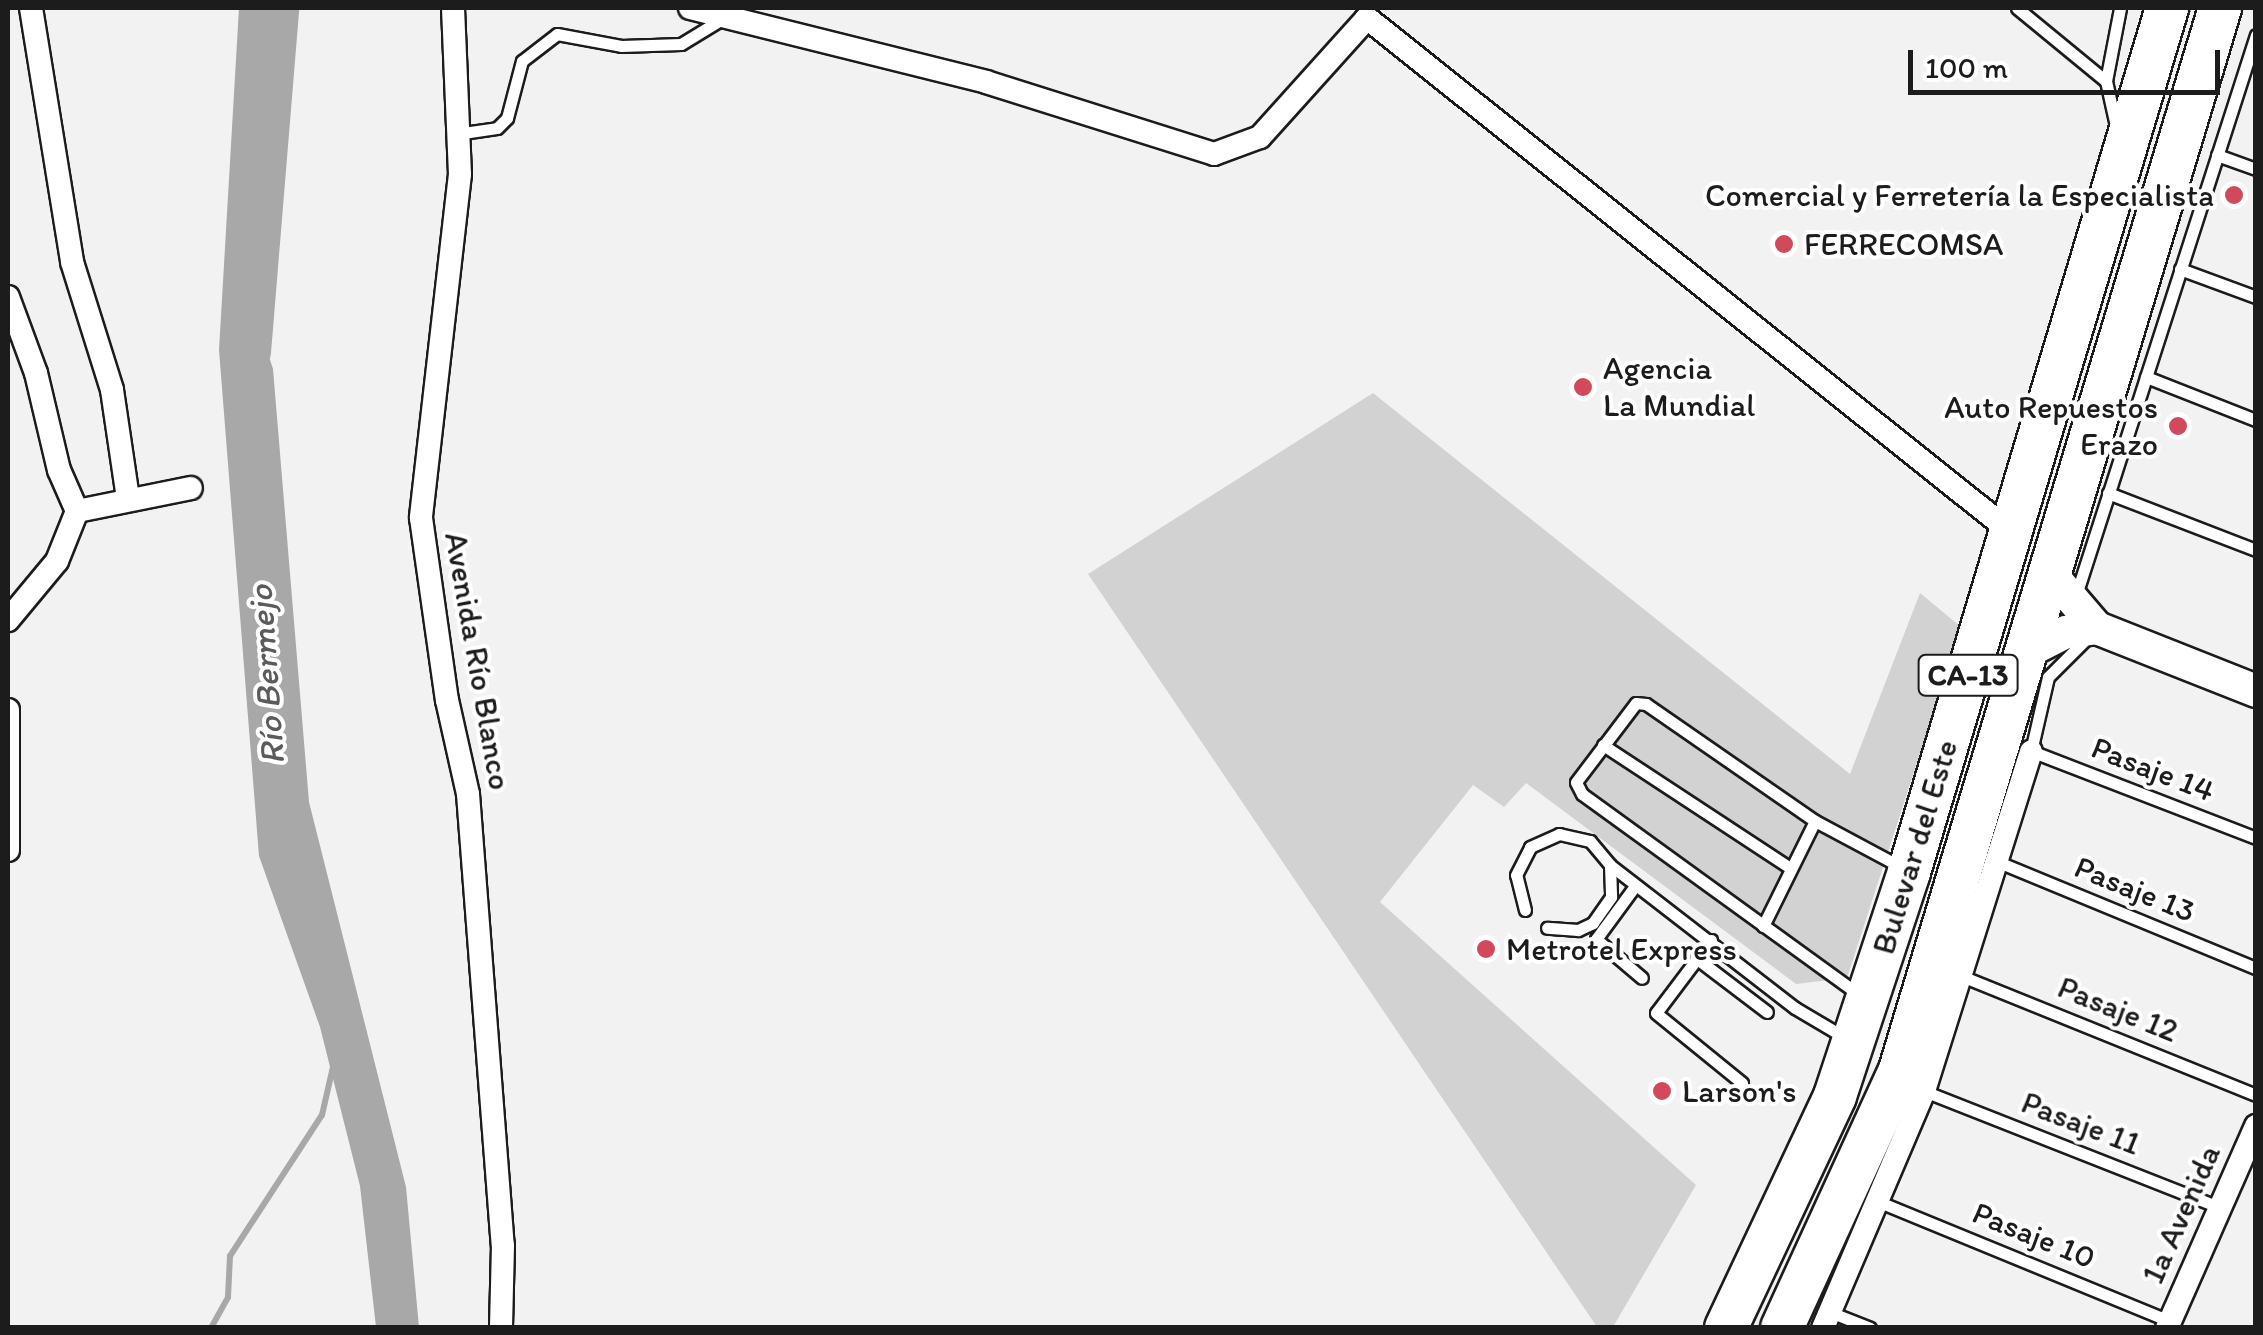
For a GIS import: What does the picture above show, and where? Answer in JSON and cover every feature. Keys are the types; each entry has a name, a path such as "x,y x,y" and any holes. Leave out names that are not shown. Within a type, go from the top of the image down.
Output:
{"highway":[{"name":"Bulevar del Este","path":"1726,1328 1835,1096 1909,872 2167,8"},
{"name":"Bulevar del Este","path":"1782,1328 1900,1070 2025,652 2061,588 2220,8"}],"street":[{"path":"32,8 72,262 112,390 128,499"},
{"name":"Avenida Río Blanco","path":"453,8 460,174 420,518 446,700 468,794 502,1245 501,1328"},
{"path":"690,8 986,82 1214,154 1260,137 1367,18 2011,532"},
{"path":"8,297 36,373 58,470 77,511 57,561 8,620"},
{"path":"77,511 192,488"},
{"path":"2061,588 2097,628 2256,691"},
{"path":"2025,652 2066,632 2097,628"},
{"path":"8,710 8,850"},
{"path":"1826,1320 1924,1091 2031,751"},
{"name":"1a Avenida","path":"2169,1324 2256,1126"}],"lane":[{"path":"2017,8 2106,81"},
{"path":"2120,8 2106,81 2122,152"},
{"path":"456,134 496,128 507,118 522,61 557,34 621,46 665,45 699,38 722,19"},
{"path":"2061,588 2108,493 2255,39"},
{"path":"2217,154 2256,169"},
{"path":"2180,269 2256,297"},
{"path":"2146,377 2256,420"},
{"path":"2108,493 2256,550"},
{"path":"2031,751 2048,677 2097,628"},
{"path":"1867,1000 1582,794 1576,782 1636,703 1646,704 1815,821 1909,872"},
{"path":"1603,745 1790,868"},
{"name":"Pasaje 14","path":"2031,751 2256,838"},
{"path":"1764,926 1815,821"},
{"path":"1525,910 1516,876 1530,847 1559,834 1590,841 1610,865 1795,1008 1852,1042"},
{"name":"Pasaje 13","path":"1994,860 2256,968"},
{"path":"1547,928 1578,930 1604,911 1611,897 1610,865"},
{"path":"1636,886 1596,939 1642,978"},
{"path":"1711,940 1656,1013 1742,1083"},
{"path":"1696,958 1767,1012"},
{"name":"Pasaje 12","path":"1959,976 2256,1094"},
{"name":"Pasaje 11","path":"1924,1091 2219,1207"},
{"name":"Pasaje 10","path":"1877,1201 2169,1324"},
{"path":"1826,1320 1870,1328"}],"shaded area":[{"path":"1373,393 1850,774 1920,593 1961,627 1847,978 1796,984 1526,783 1504,807 1473,785 1380,902 1696,1185 1613,1327 1597,1327 1088,574"}],"water":[{"path":"239,8 279,8 280,66 252,304 273,369 309,802 406,1187 419,1327 376,1327 360,1186 320,1027 259,856 219,350"}],"waterway":[{"name":"Río Bermejo","path":"252,352 280,8"},
{"path":"211,1328 228,1297 230,1256 322,1115 333,1067"}],"place":[{"name":"Comercial y Ferretería la Especialista","path":"2234,195"},
{"name":"FERRECOMSA","path":"1784,244"},
{"name":"Agencia La Mundial","path":"1583,387"},
{"name":"Auto Repuestos Erazo","path":"2178,426"},
{"name":"Metrotel Express","path":"1486,949"},
{"name":"Larson's","path":"1662,1091"}]}
